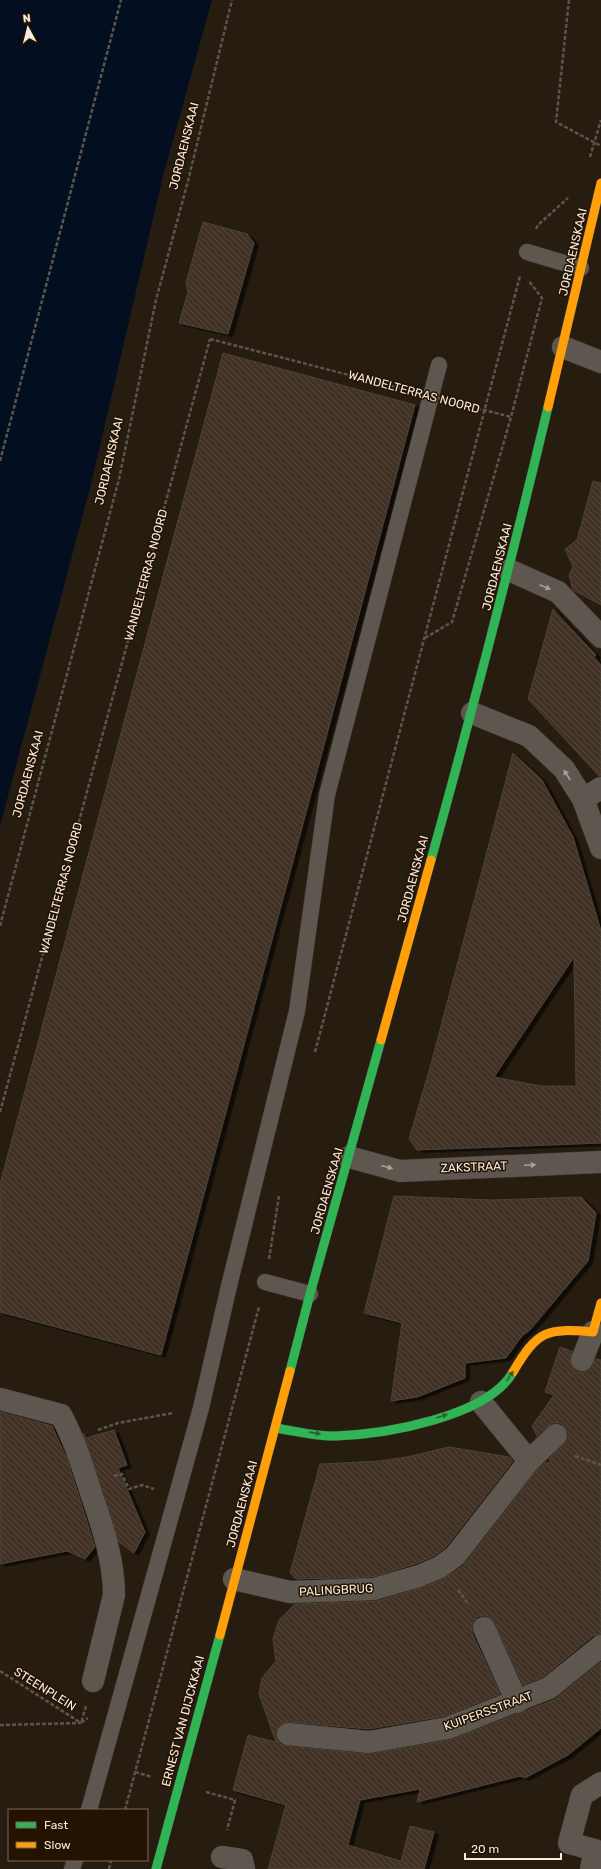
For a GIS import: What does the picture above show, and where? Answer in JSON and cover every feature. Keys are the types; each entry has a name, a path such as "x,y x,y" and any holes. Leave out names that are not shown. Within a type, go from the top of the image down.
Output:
{"street":[{"name":"JORDAENSKAAI","path":"234,1579 276,1428 310,1294 472,712 509,570 601,183"},
{"path":"563,347 601,362"},
{"path":"509,570 558,592 601,637"},
{"path":"472,712 529,736 564,769 583,799 601,848"},
{"path":"583,799 601,788"},
{"name":"ZAKSTRAAT","path":"349,1157 400,1170 601,1162"},
{"path":"582,1360 593,1332 601,1304"},
{"path":"276,1428 335,1436 392,1430 439,1418 481,1402 508,1381 532,1344 547,1332 567,1330 593,1332"},
{"path":"0,1399 61,1415 74,1438 106,1537 114,1586 114,1595 93,1681"},
{"path":"481,1402 529,1461"},
{"name":"PALINGBRUG","path":"234,1579 290,1592 374,1589 419,1576 440,1567 455,1556 529,1461 556,1435"},
{"name":"ERNEST VAN DIJCKKAAI","path":"156,1869 234,1579"},
{"path":"484,1628 517,1702"},
{"name":"KUIPERSSTRAAT","path":"288,1734 368,1742 448,1728 517,1702 549,1688 601,1646"},
{"path":"591,1869 595,1850 569,1843 582,1794 601,1783"},
{"path":"222,1856 242,1860 244,1869"}],"lane":[{"path":"527,252 581,268"},
{"path":"89,1809 201,1408 229,1286 297,1011 327,794 439,364"},
{"path":"265,1282 310,1294"}],"path":[{"path":"0,461 121,0"},
{"name":"JORDAENSKAAI","path":"0,926 119,479 156,300 188,182 232,0"},
{"path":"569,0 556,122 601,146"},
{"path":"587,163 595,143 601,120"},
{"path":"527,252 538,225 571,195"},
{"path":"315,1053 424,638 522,271 542,298 526,363 495,477 452,622 424,638"},
{"name":"WANDELTERRAS NOORD","path":"0,1112 210,339 511,417"},
{"path":"125,1809 265,1282 280,1188"},
{"path":"111,1426 201,1408"},
{"path":"119,1474 122,1474 129,1489 142,1485"},
{"path":"440,1567 464,1597 484,1628"},
{"name":"STEENPLEIN","path":"0,1671 81,1723 0,1725"}],"water":[{"path":"0,0 212,0 163,176 90,488 0,826"}],"building":[{"path":"203,222 247,234 254,243 228,334 179,323 188,292 186,283"},
{"path":"223,353 415,405 161,1355 0,1312 0,1184"},
{"path":"593,481 601,483 601,605 573,590 569,575 573,567 565,549 577,540"},
{"path":"553,609 596,655 594,657 601,665 601,776 599,776 528,699"},
{"path":"513,753 542,780 573,837 601,931 601,1143 417,1150 409,1139 431,1064","holes":["574,957 576,1086 540,1086 494,1077"]},
{"path":"394,1196 492,1200 581,1197 596,1213 588,1261 530,1330 522,1336 506,1358 465,1363 465,1378 417,1397 391,1401 402,1323 364,1313"},
{"path":"560,1347 572,1351 570,1362 573,1368 578,1372 589,1370 596,1359 601,1360 601,1634 593,1636 543,1677 523,1685 495,1623 491,1618 479,1616 474,1621 472,1633 500,1694 445,1716 369,1729 289,1722 278,1726 276,1733 280,1744 287,1746 368,1754 450,1740 554,1700 601,1662 601,1728 568,1755 525,1778 520,1776 417,1802 420,1789 360,1800 348,1845 401,1861 410,1826 434,1832 424,1869 268,1869 286,1805 233,1790 248,1735 276,1742 259,1694 262,1678 276,1661 273,1639 279,1620 295,1604 377,1601 424,1587 445,1578 463,1566 538,1469 546,1462 551,1463 549,1459 568,1439 568,1432 560,1423 553,1423 537,1436 532,1426 554,1395 545,1392"},
{"path":"0,1412 52,1426 67,1459 95,1547 85,1559 67,1551 0,1564"},
{"path":"114,1430 127,1465 118,1468 145,1532 134,1553 119,1542 83,1433 86,1438"},
{"path":"449,1447 509,1457 513,1461 446,1547 434,1556 415,1564 372,1577 296,1579 290,1573 320,1464 380,1461 407,1457"}],"traffic: fast":[{"path":"431,860 492,634 548,407"},
{"path":"290,1371 381,1040"},
{"path":"276,1428 314,1435 336,1436 357,1435 407,1427 434,1420 482,1401 500,1388 513,1372"},
{"path":"156,1869 220,1635"}],"traffic: slow":[{"path":"548,407 601,183"},
{"path":"381,1040 431,860"},
{"path":"513,1372 529,1347 545,1335 564,1331 593,1332 601,1303"},
{"path":"220,1635 290,1371"}]}
